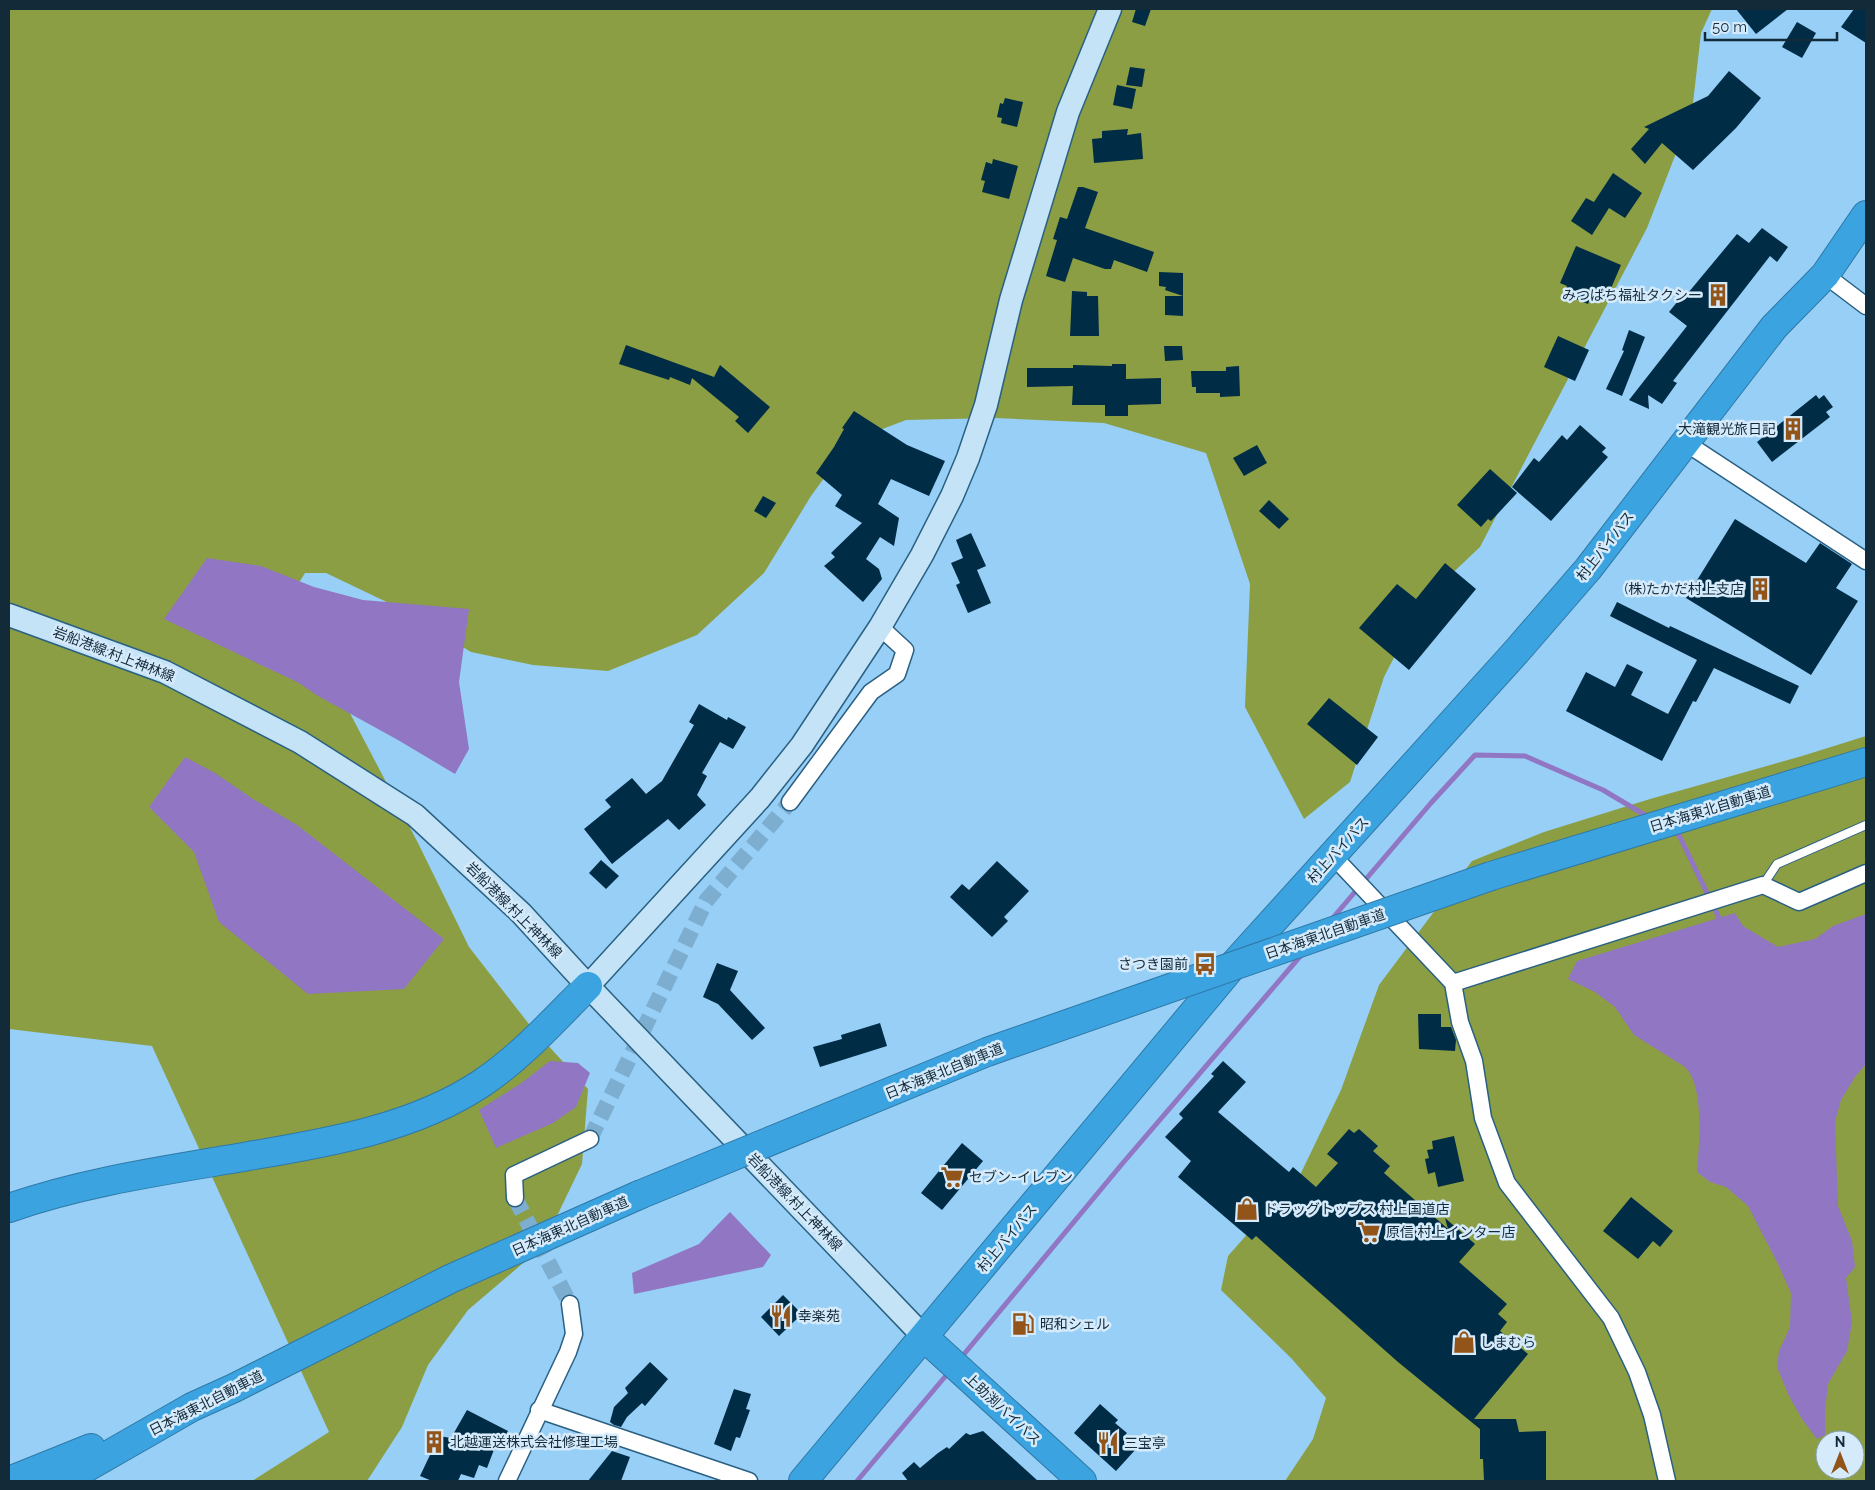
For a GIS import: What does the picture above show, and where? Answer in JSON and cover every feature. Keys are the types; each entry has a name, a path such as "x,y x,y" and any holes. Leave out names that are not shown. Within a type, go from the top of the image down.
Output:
{"highway":[{"name":"村上バイパス","path":"803,1481 1229,971 1575,584 1774,327 1824,275 1866,215"},
{"name":"日本海東北自動車道","path":"63,1481 192,1407 234,1388 450,1280 639,1195 987,1052 1491,876 1866,762"},
{"path":"9,1192 50,1178 107,1164 316,1129 379,1113 432,1092 474,1069 588,986"},
{"path":"9,1208 66,1190 113,1180 324,1143 387,1126 438,1107 481,1084 517,1057 588,986"},
{"name":"上助渕バイパス","path":"924,1337 1082,1481"},
{"path":"83,1481 234,1388"},
{"path":"9,1481 192,1407"}],"main road":[{"path":"588,986 766,790 802,745 880,627 922,555 952,496 968,458 986,405 1011,300 1068,112 1110,9"},
{"name":"岩船港線;村上神林線","path":"9,615 165,672 300,742 416,815 521,913 588,986 924,1337"}],"street":[{"path":"1824,275 1866,306"},
{"path":"1686,442 1866,561"},
{"path":"790,802 871,692 897,674 905,650 880,627"},
{"path":"1333,856 1453,983 1460,1022 1474,1061 1483,1118 1507,1183 1611,1318 1637,1372 1652,1415 1667,1481"},
{"path":"1453,983 1763,884 1799,902 1866,873"},
{"path":"515,1198 514,1175 590,1140"},
{"path":"507,1481 568,1352 574,1334 570,1304"},
{"path":"539,1410 749,1481"}],"lane":[{"path":"1763,884 1776,864 1866,826"}],"green space":[{"path":"9,9 1712,9 1701,33 1692,112 1647,228 1480,547 1423,601 1384,677 1350,782 1304,819 1245,707 1250,584 1206,453 1104,423 995,418 906,420 851,441 811,496 764,573 697,635 608,671 533,665 471,652 395,606 326,573 305,573 292,594 341,696 419,845 469,947 532,1028 588,1089 582,1164 542,1247 468,1310 428,1365 402,1427 367,1481 252,1481 329,1432 152,1046 9,1029"},
{"path":"1866,736 1866,1481 1285,1481 1313,1439 1326,1398 1291,1358 1221,1290 1228,1256 1301,1173 1341,1090 1379,985 1472,861 1544,832"}],"shaded area":[{"path":"207,558 261,566 314,587 363,600 469,609 459,682 469,749 455,774 318,696 299,683 164,619"},
{"path":"185,757 215,773 253,799 297,825 444,939 404,989 308,994 219,922 194,852 149,807"},
{"path":"1735,913 1743,926 1778,947 1815,939 1833,926 1866,914 1866,1064 1855,1077 1841,1100 1835,1122 1838,1206 1852,1241 1855,1267 1846,1278 1852,1322 1847,1351 1828,1384 1825,1430 1815,1430 1815,1436 1802,1419 1789,1396 1777,1367 1779,1351 1790,1327 1791,1293 1748,1206 1726,1187 1710,1182 1697,1172 1699,1117 1696,1088 1691,1076 1685,1067 1634,1035 1615,1007 1595,992 1568,979 1577,961"},
{"path":"550,1061 578,1063 590,1073 576,1107 553,1123 496,1148 479,1110 520,1084"},
{"path":"730,1212 771,1255 763,1267 634,1294 632,1273 699,1244"}],"building":[{"path":"1136,9 1151,9 1145,26 1132,22"},
{"path":"1736,9 1788,9 1756,34"},
{"path":"1854,9 1866,9 1866,43 1841,27"},
{"path":"1797,22 1816,33 1802,58 1782,47"},
{"path":"1130,67 1145,69 1142,87 1126,85"},
{"path":"1729,71 1761,98 1736,128 1693,170 1662,143 1645,164 1631,149 1649,129 1644,127 1708,96"},
{"path":"1117,85 1136,89 1132,109 1113,105"},
{"path":"1005,98 1023,102 1017,127 1001,123 1002,118 997,117 1000,103 1003,104"},
{"path":"1128,129 1127,135 1141,133 1143,159 1094,163 1092,139 1102,138 1102,131"},
{"path":"993,159 1018,166 1009,199 982,192 985,181 981,180 986,162 992,164"},
{"path":"1613,173 1642,193 1625,218 1609,208 1592,235 1571,221 1586,198 1594,202"},
{"path":"1078,187 1098,192 1085,228 1154,252 1147,272 1114,260 1111,269 1105,269 1073,258 1065,282 1046,276 1057,240 1053,239 1060,217 1067,219"},
{"name":"みつばち福祉タクシー","path":"1762,228 1788,247 1777,262 1770,256 1673,381 1677,383 1662,404 1648,395 1649,409 1629,400 1687,326 1669,312 1686,291 1688,293 1737,234 1749,243"},
{"path":"1576,246 1621,265 1606,300 1592,293 1588,304 1564,294 1567,286 1560,283"},
{"path":"1159,272 1183,273 1183,296 1165,290 1166,287 1159,286"},
{"path":"1072,291 1087,292 1087,296 1098,296 1099,336 1070,336"},
{"path":"1165,296 1183,296 1183,316 1165,315"},
{"path":"1629,330 1645,337 1622,396 1606,389 1624,351 1622,350"},
{"path":"1558,336 1589,350 1575,381 1544,367"},
{"path":"626,345 714,377 720,365 770,407 748,433 735,421 739,417 692,378 690,385 670,377 669,380 619,364"},
{"path":"1164,346 1182,346 1183,360 1165,361"},
{"path":"1112,364 1126,364 1126,379 1161,378 1161,404 1128,405 1128,416 1105,416 1105,405 1072,405 1073,386 1027,387 1027,368 1073,368 1073,365 1112,366"},
{"path":"1239,366 1240,396 1220,397 1220,393 1196,393 1196,387 1192,387 1191,371 1226,371 1226,367"},
{"name":"大滝観光旅日記","path":"1816,395 1819,399 1824,395 1833,407 1826,412 1830,417 1772,462 1757,442"},
{"path":"854,411 907,445 945,461 929,496 891,479 878,504 899,518 894,546 880,537 866,559 879,569 882,579 863,602 824,566 835,557 831,553 862,523 835,506 842,495 816,473 834,447 844,429 842,428"},
{"path":"1580,425 1606,448 1602,452 1608,457 1551,521 1512,487 1534,458 1539,462 1562,435 1567,440"},
{"path":"1257,445 1267,463 1244,476 1233,458"},
{"path":"1490,469 1517,493 1491,521 1488,519 1481,527 1457,505"},
{"path":"763,496 776,503 766,518 754,511"},
{"path":"1269,500 1289,519 1279,529 1259,511"},
{"name":"(株)たかだ村上支店","path":"1735,519 1806,563 1820,543 1852,564 1836,588 1858,601 1811,675 1686,598"},
{"path":"971,533 986,566 977,570 991,603 968,613 956,585 960,583 951,563 963,558 956,540"},
{"path":"1445,563 1476,589 1409,670 1359,628 1397,584 1416,599"},
{"path":"1617,602 1669,628 1670,626 1799,686 1790,704 1714,668 1696,702 1693,701 1662,761 1566,711 1586,672 1615,687 1627,664 1643,672 1631,695 1668,714 1697,660 1610,616"},
{"path":"1329,698 1378,737 1357,765 1307,724"},
{"path":"699,704 727,720 728,717 746,727 733,749 720,742 702,773 707,776 697,795 706,805 679,830 668,819 612,864 584,829 611,807 605,800 632,778 646,794 662,781 694,725 689,722"},
{"path":"601,860 619,876 606,889 589,873"},
{"path":"997,861 1029,891 1004,917 1008,921 992,937 950,897 962,884 969,890"},
{"path":"717,963 738,971 730,990 765,1028 752,1040 718,1004 703,997"},
{"path":"1418,1014 1441,1014 1441,1027 1451,1027 1456,1040 1455,1051 1419,1049"},
{"path":"880,1023 887,1046 820,1067 813,1047 842,1039 841,1035"},
{"path":"1223,1061 1246,1082 1218,1112 1289,1172 1293,1167 1316,1187 1338,1163 1327,1154 1349,1129 1354,1133 1359,1129 1378,1146 1373,1151 1390,1166 1384,1173 1448,1229 1445,1218 1475,1244 1459,1262 1507,1304 1498,1314 1507,1322 1500,1331 1528,1354 1474,1419 1516,1419 1519,1432 1546,1431 1546,1481 1484,1481 1483,1459 1480,1459 1480,1429 1398,1362 1256,1236 1252,1240 1178,1177 1191,1161 1165,1137 1183,1118 1179,1114 1214,1076 1211,1074"},
{"path":"1454,1136 1464,1181 1438,1187 1435,1172 1428,1174 1425,1159 1429,1158 1427,1150 1433,1149 1432,1141"},
{"name":"セブン-イレブン","path":"962,1143 983,1161 942,1210 921,1193"},
{"path":"1631,1197 1673,1231 1660,1247 1653,1241 1638,1259 1603,1231"},
{"name":"幸楽苑","path":"783,1295 802,1314 779,1336 761,1317"},
{"path":"650,1362 668,1379 645,1406 642,1403 627,1417 621,1427 614,1425 610,1422 614,1407 628,1393 625,1388"},
{"path":"734,1389 751,1394 746,1409 750,1410 740,1438 736,1437 731,1451 714,1444"},
{"name":"三宝亭","path":"1100,1404 1118,1420 1115,1423 1127,1433 1123,1437 1136,1449 1116,1471 1074,1433"},
{"path":"467,1410 508,1431 498,1449 495,1447 487,1468 479,1465 474,1478 461,1474 458,1481 432,1481 420,1476 439,1436 451,1438"},
{"path":"983,1431 1038,1481 908,1481 902,1473 914,1462 920,1468 947,1447 949,1449 966,1433 970,1435"},
{"path":"612,1451 630,1457 621,1481 588,1481"}],"waterway":[{"path":"1331,920 1431,803 1475,755 1525,756 1603,790 1650,818"},
{"path":"1672,831 1679,835 1722,924"},
{"path":"960,1359 1122,1164 1303,953"},
{"path":"857,1481 949,1372"}],"tunnel":[{"path":"590,1139 706,901 790,802"},
{"path":"515,1198 570,1304"}],"place":[{"name":"みつばち福祉タクシー","path":"1718,295"},
{"name":"大滝観光旅日記","path":"1793,429"},
{"name":"(株)たかだ村上支店","path":"1760,589"},
{"name":"さつき園前","path":"1205,964"},
{"name":"セブン-イレブン","path":"952,1177"},
{"name":"ドラッグトップス 村上国道店","path":"1247,1209"},
{"name":"原信 村上インター店","path":"1369,1232"},
{"name":"幸楽苑","path":"781,1316"},
{"name":"昭和シェル","path":"1023,1324"},
{"name":"しまむら","path":"1464,1342"},
{"name":"北越運送株式会社修理工場","path":"434,1442"},
{"name":"三宝亭","path":"1108,1443"}]}
